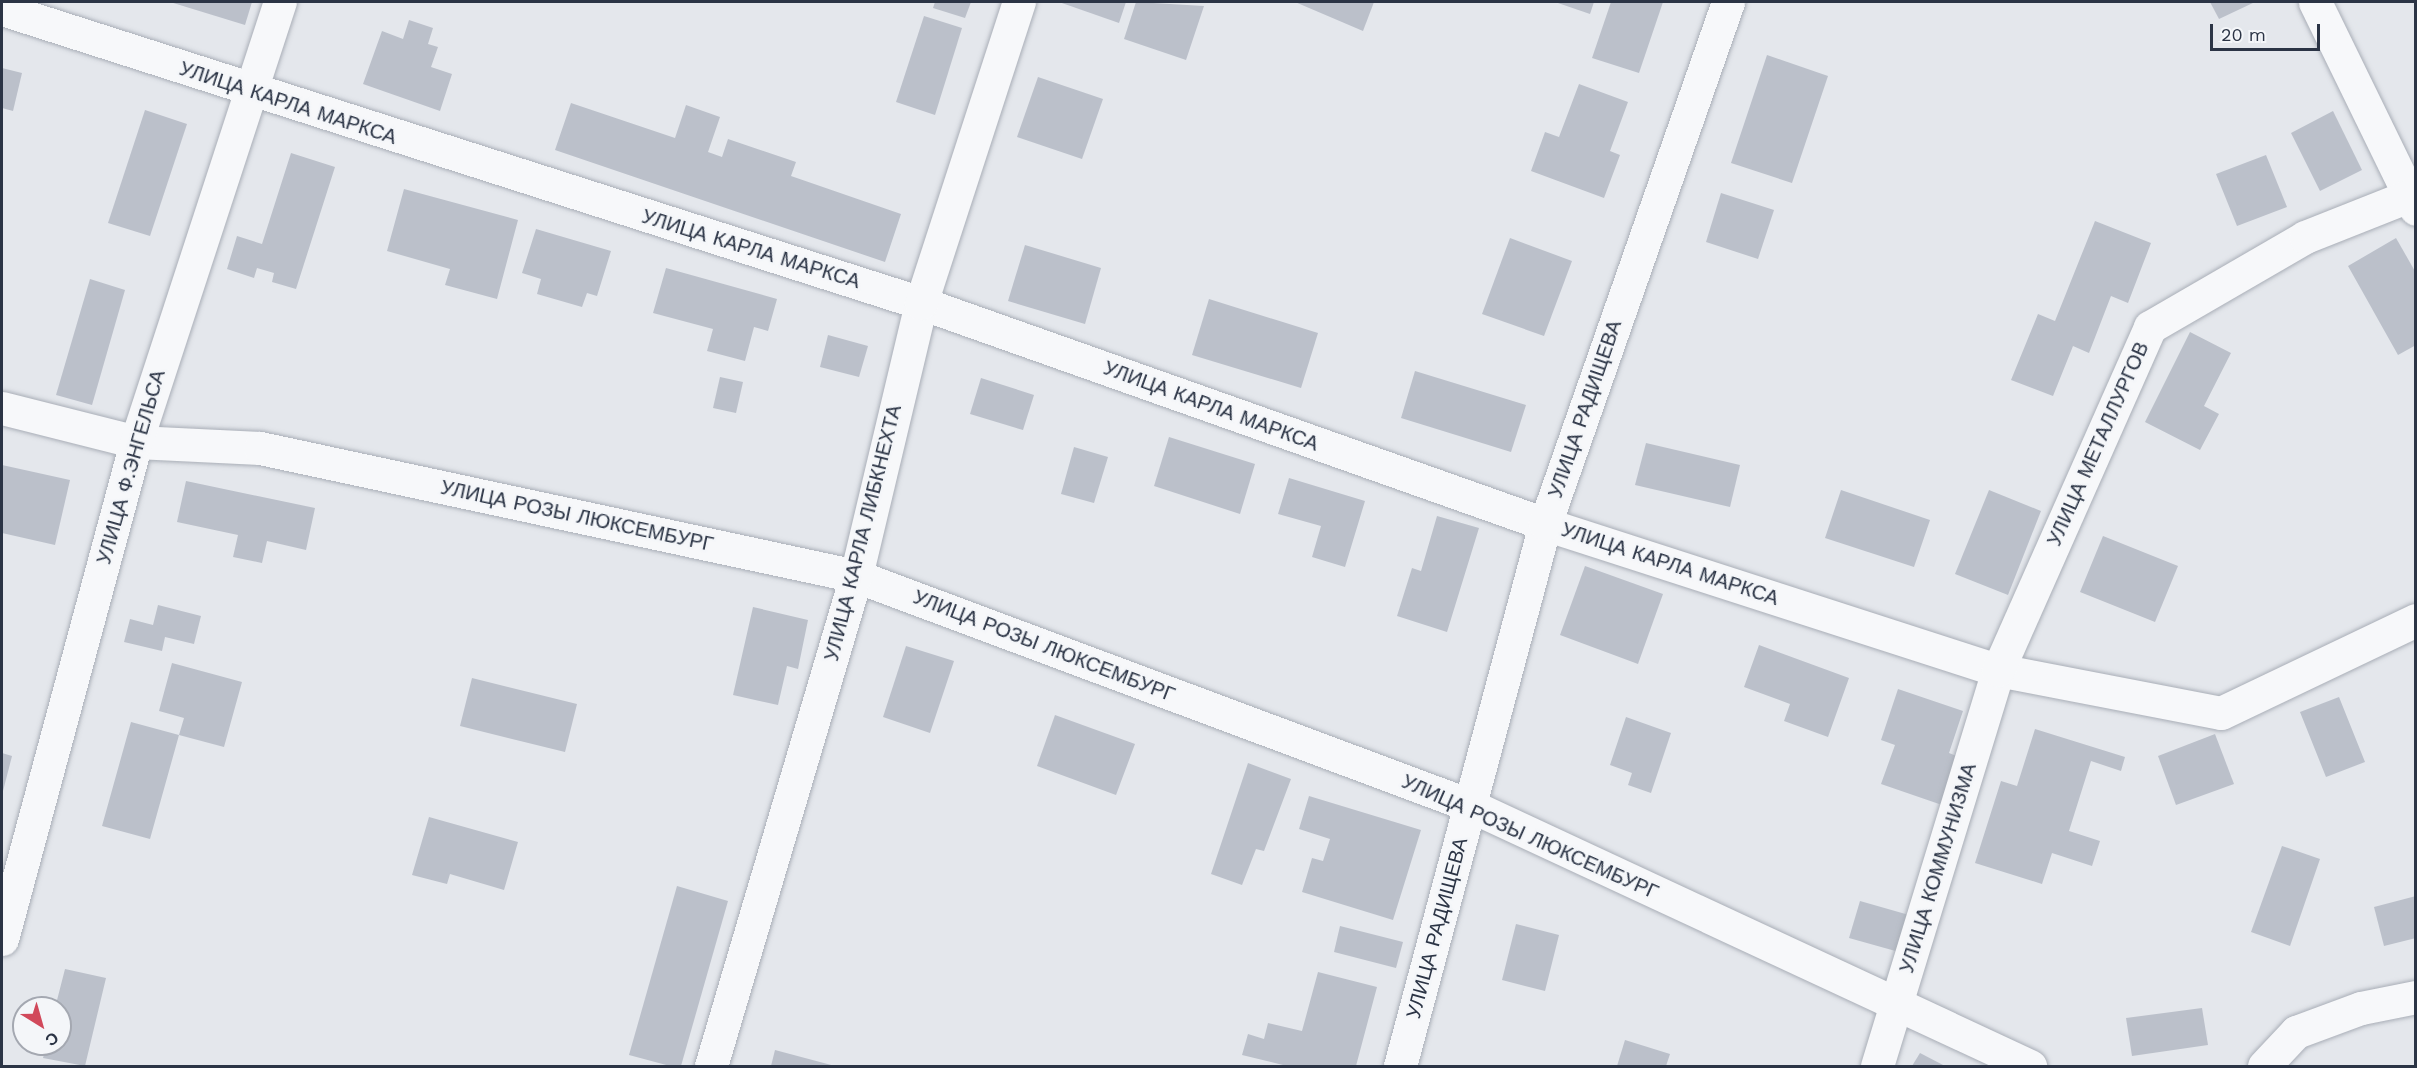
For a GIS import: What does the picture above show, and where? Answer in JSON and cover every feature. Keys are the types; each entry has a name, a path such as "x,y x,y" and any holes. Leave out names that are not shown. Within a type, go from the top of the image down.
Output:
{"street":[{"name":"УЛИЦА Ф.ЭНГЕЛЬСА","path":"2,939 136,442 280,2"},
{"name":"УЛИЦА КАРЛА ЛИБКНЕХТА","path":"711,1066 856,576 921,303 1019,2"},
{"name":"УЛИЦА РАДИЩЕВА","path":"1400,1066 1545,524 1728,2"},
{"path":"2315,2 2413,199"},
{"name":"УЛИЦА КАРЛА МАРКСА","path":"2,9 252,92 921,303 1545,524 1998,670 2222,713 2415,620"},
{"name":"УЛИЦА МЕТАЛЛУРГОВ","path":"1998,670 2150,327 2305,237 2413,199"},
{"name":"УЛИЦА РОЗЫ ЛЮКСЕМБУРГ","path":"2,408 136,442 260,448 856,576 1469,805 2030,1066"},
{"name":"УЛИЦА КОММУНИЗМА","path":"1877,1066 1998,670"},
{"path":"2264,1066 2296,1032 2361,1008 2415,997"}],"building":[{"path":"170,2 252,2 245,25"},
{"path":"935,2 971,2 965,18 933,8"},
{"path":"1059,2 1126,2 1119,23"},
{"path":"1136,2 1204,6 1186,60 1124,39"},
{"path":"1295,2 1374,2 1363,31"},
{"path":"1555,2 1594,2 1590,14"},
{"path":"1611,2 1663,2 1639,73 1592,58"},
{"path":"2210,2 2255,2 2219,19"},
{"path":"924,16 962,28 935,115 896,102"},
{"path":"409,20 433,28 428,44 438,47 431,67 452,74 440,111 363,84 382,31 403,39"},
{"path":"1767,55 1828,76 1792,183 1731,163"},
{"path":"2,68 22,73 13,111 2,108"},
{"path":"1038,77 1103,99 1082,159 1017,137"},
{"path":"1579,84 1628,102 1610,151 1620,155 1604,198 1531,171 1545,132 1559,137"},
{"path":"571,103 675,138 686,105 720,117 708,152 722,157 728,139 796,162 791,176 901,214 885,262 555,150"},
{"path":"145,110 187,124 150,236 108,223"},
{"path":"2333,111 2362,170 2320,191 2291,133"},
{"path":"291,153 335,167 296,289 272,282 274,273 257,268 254,278 227,269 237,236 262,244"},
{"path":"2266,155 2287,207 2237,226 2216,174"},
{"path":"404,189 518,220 497,299 445,285 450,269 387,251"},
{"path":"1721,193 1774,210 1758,259 1706,242"},
{"path":"2095,221 2151,243 2128,303 2111,296 2089,353 2073,346 2053,396 2011,380 2038,314 2055,321"},
{"path":"536,229 611,251 597,296 587,293 582,307 537,294 541,279 522,273"},
{"path":"1510,238 1572,261 1544,336 1482,314"},
{"path":"2396,238 2416,273 2416,345 2398,355 2348,266"},
{"path":"1025,245 1101,268 1085,324 1008,301"},
{"path":"666,268 777,299 768,331 754,327 745,361 707,351 713,329 653,313"},
{"path":"90,279 125,290 92,405 56,395"},
{"path":"1209,299 1318,333 1301,388 1192,355"},
{"path":"2190,332 2231,353 2204,406 2219,414 2200,450 2145,422"},
{"path":"828,335 868,346 859,377 820,367"},
{"path":"1415,371 1526,405 1511,452 1401,418"},
{"path":"720,377 743,382 736,413 713,408"},
{"path":"981,378 1034,395 1023,430 970,414"},
{"path":"1169,437 1255,464 1240,514 1154,486"},
{"path":"1646,443 1740,465 1730,507 1635,485"},
{"path":"1074,447 1108,457 1094,503 1061,494"},
{"path":"2,465 70,480 55,545 2,533"},
{"path":"1289,478 1365,501 1345,567 1312,557 1321,526 1278,514"},
{"path":"186,481 315,508 306,550 267,541 262,563 233,557 238,535 177,522"},
{"path":"1841,490 1930,520 1914,567 1825,538"},
{"path":"1989,490 2041,511 2008,595 1955,574"},
{"path":"1437,516 1479,528 1447,632 1397,616 1412,568 1421,571"},
{"path":"2103,536 2178,566 2155,622 2080,592"},
{"path":"1585,566 1663,594 1638,664 1560,635"},
{"path":"158,605 201,616 194,644 165,637 162,651 124,642 130,619 153,625"},
{"path":"753,607 808,620 798,669 787,666 778,705 733,695"},
{"path":"1759,645 1849,678 1828,737 1784,721 1790,704 1744,687"},
{"path":"906,646 954,661 930,733 883,717"},
{"path":"172,663 242,682 224,747 179,735 184,718 159,711"},
{"path":"472,678 577,704 565,752 460,726"},
{"path":"1898,689 1963,711 1949,753 1959,757 1942,805 1881,784 1895,745 1881,740"},
{"path":"2339,697 2365,762 2326,777 2300,712"},
{"path":"1055,715 1135,744 1116,795 1037,766"},
{"path":"1626,717 1671,733 1651,793 1628,785 1632,773 1610,765"},
{"path":"131,722 179,735 150,839 102,826"},
{"path":"2035,729 2125,757 2121,771 2091,761 2069,831 2100,841 2092,866 2052,853 2042,884 1975,863 2001,781 2017,786"},
{"path":"2215,734 2234,784 2176,805 2158,756"},
{"path":"2,753 12,756 2,795"},
{"path":"1248,763 1291,779 1264,851 1256,849 1242,885 1211,874"},
{"path":"1309,796 1421,830 1393,920 1302,892 1312,858 1323,861 1330,839 1299,829"},
{"path":"429,817 518,842 504,890 450,874 447,884 412,875"},
{"path":"2282,846 2320,859 2290,946 2251,932"},
{"path":"677,886 728,901 681,1066 670,1066 629,1055"},
{"path":"2416,896 2416,938 2384,946 2374,907"},
{"path":"1860,901 1909,915 1899,952 1849,938"},
{"path":"1516,924 1559,935 1545,991 1502,980"},
{"path":"1340,926 1403,942 1396,968 1334,952"},
{"path":"65,969 106,978 85,1066 43,1058 44,1056 72,1056 72,996 58,996"},
{"path":"1318,972 1377,987 1356,1066 1287,1066 1242,1055 1248,1034 1264,1039 1268,1023 1302,1031"},
{"path":"2202,1008 2208,1045 2132,1056 2126,1018"},
{"path":"1625,1040 1670,1054 1666,1066 1617,1066"},
{"path":"775,1050 835,1066 771,1066"},
{"path":"1920,1053 1945,1066 1912,1066"}]}
